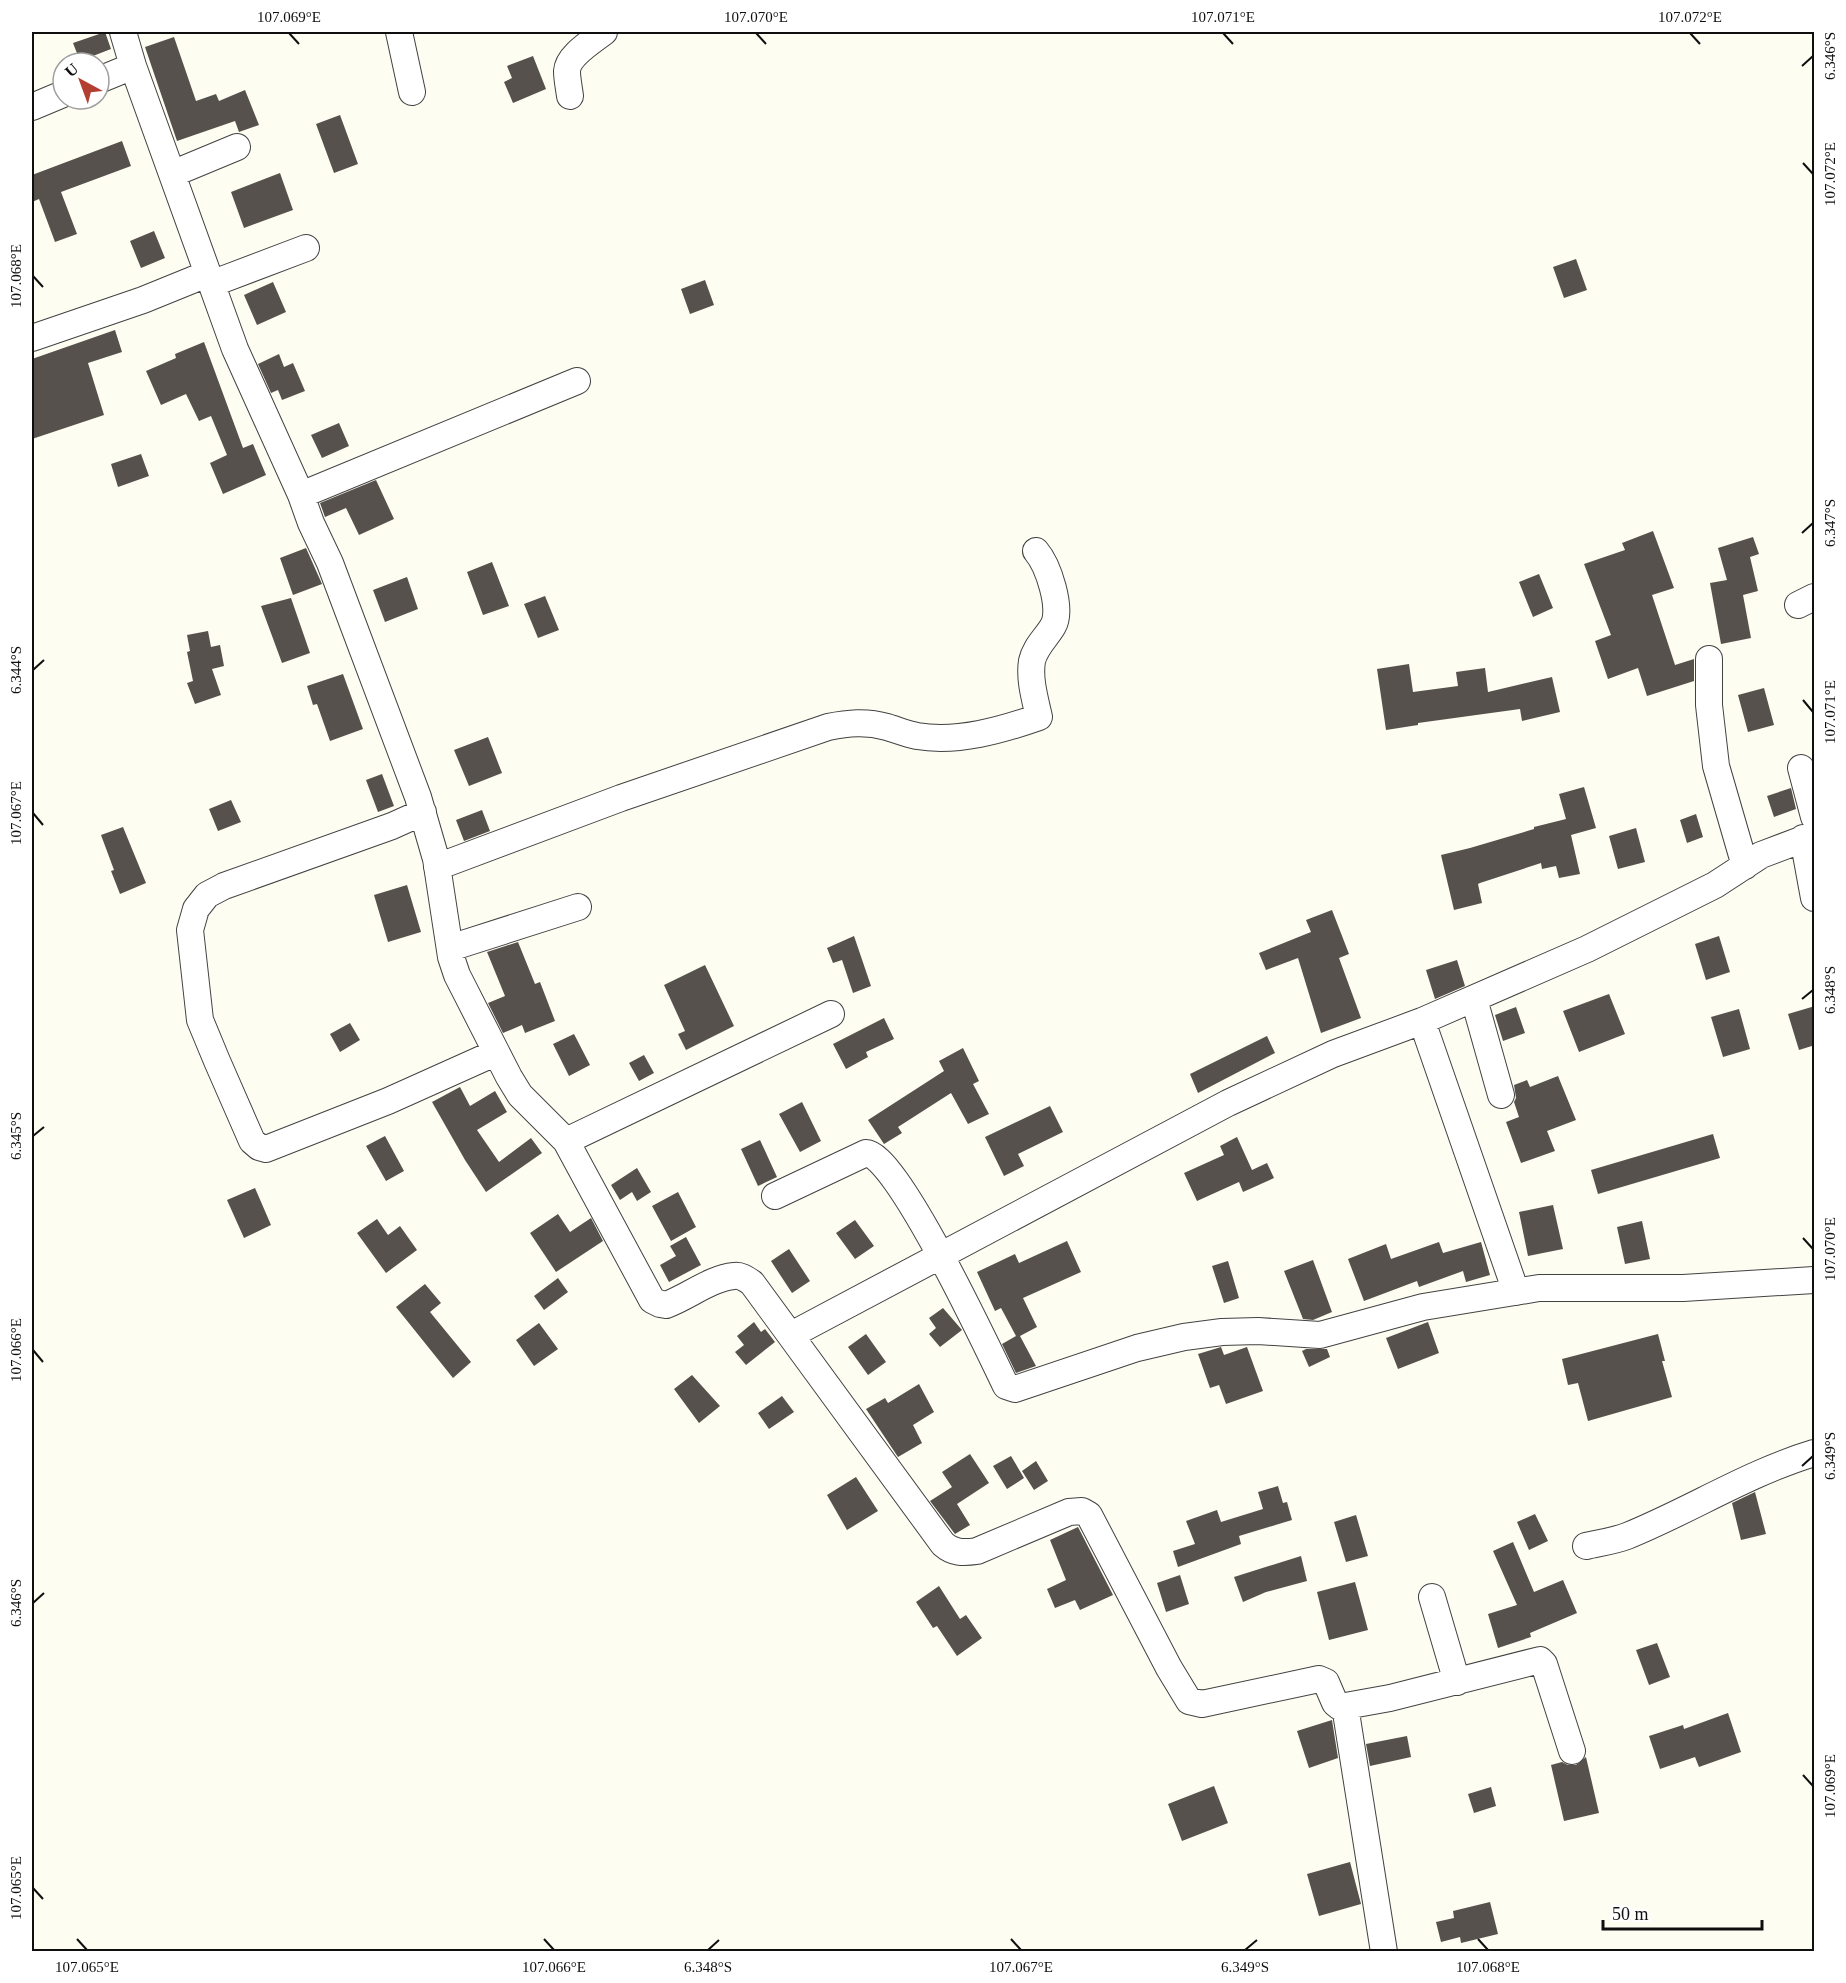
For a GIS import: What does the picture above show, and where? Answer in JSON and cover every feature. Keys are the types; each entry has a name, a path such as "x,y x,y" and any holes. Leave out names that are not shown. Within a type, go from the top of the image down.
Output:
{"street":[{"path":"123,32 239,360 330,563 423,812 437,867 450,948 457,975 495,1053 520,1095 566,1141 652,1300 666,1305 715,1282 733,1276 743,1277 760,1292 945,1547 957,1552 976,1551 1069,1512 1077,1510 1086,1512 1092,1518 1169,1668 1189,1701 1202,1704 1319,1679 1326,1682 1336,1705 1340,1707 1390,1698 1542,1660 1572,1751"},
{"path":"399,32 412,92"},
{"path":"570,96 567,69 569,64 575,56 604,32"},
{"path":"111,75 134,66"},
{"path":"32,107 51,99"},
{"path":"172,174 237,147"},
{"path":"32,338 306,248"},
{"path":"301,495 577,381"},
{"path":"437,867 621,798 828,727 851,722 864,723 884,726 917,736 946,738 1004,728 1039,717 1032,685 1032,663 1036,651 1054,625 1057,612 1046,564 1036,551"},
{"path":"1709,658 1709,705 1716,766 1745,866"},
{"path":"1801,768 1811,830 1815,898"},
{"path":"423,812 392,826 224,886 207,895 196,909 190,930 200,1020 252,1141 266,1149 388,1101 495,1053"},
{"path":"791,1335 1228,1103 1333,1054 1474,999 1634,926 1715,885 1761,855 1811,830"},
{"path":"450,948 578,907"},
{"path":"1474,999 1501,1095"},
{"path":"566,1141 831,1014"},
{"path":"1422,1020 1516,1292"},
{"path":"775,1196 866,1153 871,1154 888,1170 916,1212 1006,1386 1015,1389 1137,1348 1184,1337 1222,1332 1258,1331 1320,1335 1423,1307 1539,1288 1683,1288 1815,1281"},
{"path":"1586,1546 1624,1537 1729,1486 1815,1453"},
{"path":"1432,1597 1457,1682"},
{"path":"1345,1706 1384,1952"}],"building":[{"path":"105,32 111,49 76,51 73,43"},
{"path":"174,37 196,101 216,94 219,101 245,90 259,125 239,132 235,121 177,141 145,47"},
{"path":"533,56 546,89 513,103 504,82 512,78 507,66"},
{"path":"340,115 358,164 334,173 316,124"},
{"path":"122,141 131,166 61,192 77,234 55,242 39,199 32,202 32,175"},
{"path":"280,173 293,210 244,228 231,192"},
{"path":"154,231 165,258 141,268 130,241"},
{"path":"1576,259 1587,290 1564,298 1553,267"},
{"path":"705,280 714,305 690,314 681,289"},
{"path":"273,282 286,312 257,325 244,295"},
{"path":"115,330 122,352 88,363 104,415 32,439 32,359"},
{"path":"204,342 243,448 253,444 266,475 223,494 210,463 227,455 211,416 199,421 186,394 161,405 146,371 176,358 175,354"},
{"path":"279,354 284,367 293,363 305,391 282,400 278,390 271,393 258,364"},
{"path":"339,423 349,446 322,458 311,435"},
{"path":"141,454 149,476 118,487 111,464"},
{"path":"376,480 394,519 359,535 346,508 325,517 320,503"},
{"path":"1653,531 1674,588 1652,595 1675,665 1694,659 1694,681 1647,696 1638,668 1608,679 1595,641 1611,635 1584,564 1625,550 1622,543"},
{"path":"1753,537 1759,554 1750,557 1758,591 1743,595 1751,638 1721,644 1710,583 1727,580 1718,548"},
{"path":"306,548 322,584 293,595 280,558"},
{"path":"492,562 509,606 483,615 467,572"},
{"path":"1539,574 1553,608 1533,617 1519,582"},
{"path":"407,577 418,609 385,622 373,590"},
{"path":"545,596 559,630 538,638 524,604"},
{"path":"291,598 310,653 282,663 261,606"},
{"path":"208,631 211,647 220,645 224,666 212,669 221,695 195,704 187,683 193,681 187,652 190,651 187,635"},
{"path":"1409,664 1413,692 1458,686 1456,672 1485,668 1488,692 1552,677 1560,712 1522,721 1520,709 1418,723 1418,725 1386,730 1377,669"},
{"path":"343,674 363,729 330,741 317,704 313,705 307,686"},
{"path":"1764,688 1774,725 1748,732 1738,695"},
{"path":"488,737 502,773 469,786 454,750"},
{"path":"382,774 394,806 378,812 366,780"},
{"path":"1584,787 1596,828 1571,835 1580,874 1559,878 1556,866 1542,869 1541,863 1478,884 1482,903 1454,910 1441,855 1566,819 1559,794"},
{"path":"1791,788 1796,809 1774,817 1767,796"},
{"path":"231,800 241,822 218,831 209,809"},
{"path":"482,810 490,831 464,841 456,820"},
{"path":"1696,814 1703,837 1687,843 1680,820"},
{"path":"123,827 146,883 120,894 101,835"},
{"path":"1636,828 1645,862 1618,869 1609,836"},
{"path":"407,885 421,932 388,942 374,895"},
{"path":"1332,910 1349,954 1339,958 1361,1018 1321,1033 1298,958 1266,970 1259,953 1311,932 1306,920"},
{"path":"854,936 871,986 853,993 842,960 833,963 827,948"},
{"path":"1719,936 1730,972 1706,980 1695,944"},
{"path":"518,942 535,984 540,982 555,1021 525,1033 522,1025 503,1033 488,1003 505,996 487,952"},
{"path":"1457,960 1465,986 1435,999 1426,970"},
{"path":"705,965 734,1026 686,1050 678,1034 685,1031 664,985"},
{"path":"1609,994 1625,1034 1579,1052 1563,1011"},
{"path":"1815,1006 1815,1045 1799,1050 1788,1014"},
{"path":"1516,1007 1525,1033 1503,1041 1495,1015"},
{"path":"1739,1009 1750,1049 1723,1057 1711,1017"},
{"path":"884,1018 894,1039 866,1052 868,1057 846,1069 833,1044"},
{"path":"350,1023 360,1040 340,1052 330,1034"},
{"path":"574,1034 590,1065 569,1076 553,1044"},
{"path":"1267,1036 1275,1053 1198,1093 1190,1074"},
{"path":"963,1048 979,1081 973,1084 989,1114 968,1124 951,1093 898,1127 902,1133 884,1144 868,1120 944,1071 939,1061"},
{"path":"644,1055 654,1073 639,1081 629,1063"},
{"path":"1558,1076 1576,1120 1547,1131 1555,1151 1521,1163 1506,1122 1519,1117 1514,1102 1516,1098 1514,1085 1527,1080 1530,1087"},
{"path":"460,1087 470,1106 495,1091 507,1112 477,1130 499,1162 531,1138 542,1153 486,1192 432,1102"},
{"path":"802,1102 821,1141 800,1152 779,1114"},
{"path":"1050,1106 1063,1132 1018,1154 1024,1166 1004,1176 985,1137"},
{"path":"1713,1134 1720,1158 1598,1194 1591,1170"},
{"path":"385,1136 404,1171 386,1181 366,1146"},
{"path":"1237,1137 1252,1170 1267,1163 1274,1178 1243,1192 1239,1182 1197,1201 1184,1173 1224,1155 1220,1146"},
{"path":"760,1140 777,1177 758,1186 741,1149"},
{"path":"637,1168 651,1192 637,1201 632,1192 620,1200 611,1185"},
{"path":"255,1188 271,1225 244,1238 227,1200"},
{"path":"678,1192 696,1227 671,1241 652,1206"},
{"path":"1553,1205 1563,1249 1528,1256 1519,1212"},
{"path":"558,1214 570,1232 591,1218 603,1241 556,1272 530,1233"},
{"path":"377,1219 388,1235 400,1226 417,1250 386,1273 357,1233"},
{"path":"855,1220 874,1246 855,1259 836,1233"},
{"path":"1642,1221 1650,1259 1625,1264 1617,1227"},
{"path":"686,1237 701,1265 669,1282 660,1265 676,1256 670,1246"},
{"path":"1067,1241 1081,1272 1023,1298 1037,1327 1020,1336 1036,1366 1016,1373 1002,1344 1016,1336 1001,1308 995,1311 977,1272 1015,1254 1019,1263"},
{"path":"1439,1242 1443,1253 1481,1242 1490,1275 1466,1282 1463,1271 1419,1287 1417,1281 1364,1301 1348,1259 1386,1244 1391,1259"},
{"path":"789,1249 810,1281 792,1293 771,1261"},
{"path":"1313,1260 1332,1312 1313,1320 1303,1319 1284,1271"},
{"path":"1228,1261 1239,1298 1224,1303 1212,1266"},
{"path":"558,1278 568,1292 544,1310 534,1296"},
{"path":"425,1284 441,1303 430,1312 471,1362 453,1378 396,1307"},
{"path":"943,1308 962,1330 940,1347 929,1334 936,1328 929,1318"},
{"path":"754,1322 761,1332 765,1329 775,1342 746,1365 735,1352 744,1345 737,1336"},
{"path":"1428,1322 1439,1353 1398,1369 1386,1338"},
{"path":"539,1323 558,1349 534,1366 516,1340"},
{"path":"866,1334 886,1362 868,1375 848,1347"},
{"path":"1658,1334 1665,1361 1662,1361 1672,1397 1588,1421 1578,1383 1568,1385 1562,1359"},
{"path":"1221,1347 1224,1355 1247,1347 1263,1391 1226,1404 1219,1385 1210,1388 1198,1354"},
{"path":"1327,1349 1330,1357 1309,1367 1302,1351"},
{"path":"692,1375 720,1406 699,1423 674,1389"},
{"path":"919,1384 934,1412 913,1425 922,1443 898,1457 866,1409 885,1398 888,1403"},
{"path":"782,1396 794,1412 769,1429 758,1413"},
{"path":"970,1454 989,1483 957,1504 970,1525 955,1534 930,1501 952,1487 942,1472"},
{"path":"1011,1456 1024,1478 1007,1489 993,1466"},
{"path":"1036,1461 1048,1481 1034,1490 1022,1471"},
{"path":"856,1477 878,1511 847,1530 827,1495"},
{"path":"1278,1486 1283,1503 1287,1502 1292,1520 1239,1536 1241,1544 1178,1567 1173,1551 1195,1544 1186,1521 1217,1510 1221,1522 1263,1509 1258,1492"},
{"path":"1755,1492 1766,1534 1741,1540 1732,1503"},
{"path":"1535,1514 1548,1541 1529,1550 1517,1522"},
{"path":"1356,1515 1368,1556 1346,1562 1334,1522"},
{"path":"1078,1527 1113,1595 1080,1610 1075,1600 1055,1608 1047,1589 1066,1580 1050,1540"},
{"path":"1513,1542 1534,1592 1563,1580 1577,1613 1530,1633 1531,1637 1498,1648 1488,1614 1517,1605 1493,1551"},
{"path":"1301,1556 1307,1581 1266,1592 1243,1602 1234,1577"},
{"path":"1180,1575 1189,1604 1166,1612 1157,1583"},
{"path":"1355,1582 1368,1630 1329,1640 1317,1592"},
{"path":"939,1586 960,1619 966,1615 982,1638 957,1656 937,1626 933,1628 916,1602"},
{"path":"1657,1643 1670,1677 1649,1685 1636,1650"},
{"path":"1728,1713 1741,1752 1699,1767 1695,1757 1660,1769 1649,1736 1683,1725 1684,1729"},
{"path":"1332,1720 1338,1758 1309,1768 1297,1731"},
{"path":"1407,1736 1411,1757 1370,1766 1366,1744"},
{"path":"1586,1757 1599,1813 1564,1821 1551,1765 1562,1762 1576,1765"},
{"path":"1214,1786 1228,1823 1182,1841 1168,1804"},
{"path":"1491,1787 1496,1806 1474,1813 1468,1794"},
{"path":"1350,1862 1361,1904 1319,1916 1307,1874"},
{"path":"1490,1902 1498,1934 1461,1943 1460,1937 1441,1942 1436,1922 1454,1918 1453,1911"}]}
